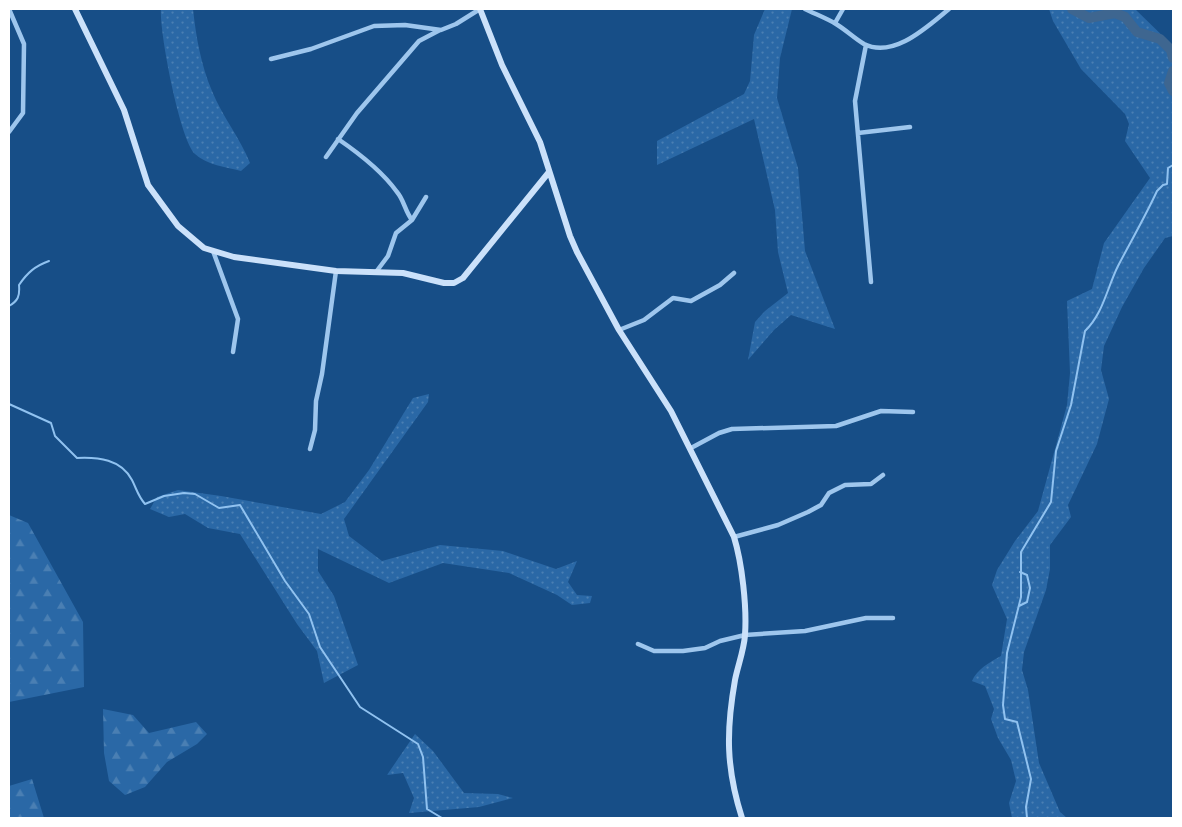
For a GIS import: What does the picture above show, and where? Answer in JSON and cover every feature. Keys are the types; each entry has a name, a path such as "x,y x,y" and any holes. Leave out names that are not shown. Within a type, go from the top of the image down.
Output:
{"main road":[{"path":"75,9 124,110 141,167 152,192 178,226 198,243 213,252 234,257 336,271 403,273 444,283 454,283 463,278 549,172"},
{"path":"480,9 502,65 540,142 570,236 619,330 671,411 691,448 734,537 740,555 745,635 735,680 729,729 729,759 732,787 742,818"}],"street":[{"path":"9,9 24,44 23,113 9,132"},
{"path":"326,157 357,113 419,41 456,24 480,9"},
{"path":"805,9 835,23 866,44 880,48 902,42 927,26 948,9"},
{"path":"835,23 843,9"},
{"path":"271,58 311,50 374,26 406,25 441,30"},
{"path":"866,44 855,101 871,282"},
{"path":"858,133 910,127"},
{"path":"338,139 362,156 398,193 406,212 412,220"},
{"path":"376,272 388,256 396,233 412,220 426,197"},
{"path":"213,252 238,319 233,352"},
{"path":"310,449 316,430 316,401 322,374 336,271"},
{"path":"619,330 644,320 673,298 691,301 720,285 734,274"},
{"path":"691,448 732,429 836,426 881,411 913,412"},
{"path":"734,537 778,525 821,505 828,493 845,485 872,484 883,475"},
{"path":"638,644 654,651 683,651 705,648 745,635 805,631 866,618 893,618"}],"green space":[{"path":"161,9 193,9 200,51 208,81 216,100 250,163 241,171 205,161 195,154 189,145 177,108 167,61"},
{"path":"765,9 792,9 780,58 777,98 798,168 805,251 835,329 791,315 774,330 748,360 755,322 765,311 788,293 778,252 775,210 754,119 657,165 657,141 744,94 750,81 754,35"},
{"path":"1049,9 1135,9 1173,46 1173,236 1165,238 1144,268 1122,307 1104,346 1101,370 1109,399 1097,444 1068,505 1071,517 1050,545 1050,569 1046,590 1024,652 1022,670 1028,690 1039,763 1060,812 1067,818 1012,818 1009,803 1016,781 1011,760 998,738 991,719 994,709 985,686 972,681 980,669 1001,656 1007,619 992,585 997,570 1015,541 1038,511 1067,405 1070,373 1067,301 1092,289 1104,243 1150,178 1125,141 1129,124 1125,114 1081,69 1053,21"},
{"path":"429,394 428,402 344,519 349,536 382,561 440,545 503,551 556,569 577,561 568,582 577,595 592,596 590,603 572,605 557,595 509,573 443,563 389,583 318,549 318,571 334,596 358,665 324,683 317,651 297,624 240,534 208,528 185,514 169,517 150,509 157,497 178,490 321,514 345,502 369,470 413,398"},
{"path":"9,515 28,523 83,622 84,687 9,702"},
{"path":"103,709 133,715 149,733 196,722 207,734 197,744 167,762 145,787 125,795 109,781 104,753"},
{"path":"415,734 433,751 464,793 498,794 513,798 479,807 409,813 414,798 403,773 387,775"},
{"path":"32,779 44,818 9,818 9,786"}],"waterway":[{"path":"1072,9 1089,18 1115,13 1125,17 1137,32 1160,39 1171,50 1173,58"},
{"path":"1173,71 1169,83 1173,91"},
{"path":"1027,818 1026,807 1031,779 1017,722 1005,719 1003,705 1007,653 1021,597 1021,552 1051,502 1056,451 1071,405 1085,331 1096,317 1118,266 1157,191 1167,184 1168,168 1173,165"},
{"path":"9,306 18,298 19,285 25,277 32,270 49,261"},
{"path":"9,404 51,423 55,436 77,458 101,459 122,468 132,480 145,504 164,496 184,493 195,494 219,508 240,505 285,581 309,614 320,647 360,707 418,744 423,757 427,809 442,818"},
{"path":"1019,606 1027,602 1030,588 1027,575 1020,572"}]}
